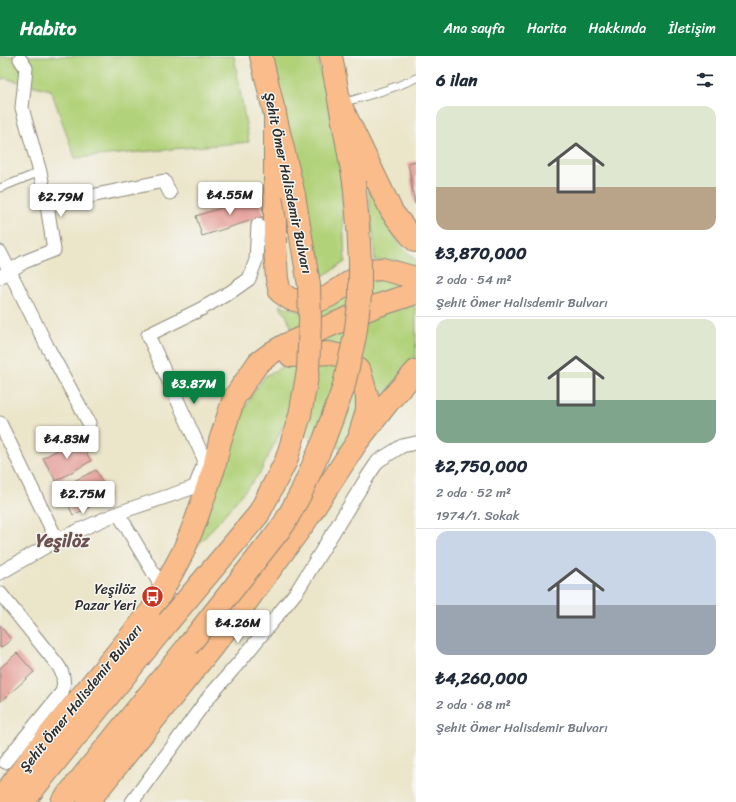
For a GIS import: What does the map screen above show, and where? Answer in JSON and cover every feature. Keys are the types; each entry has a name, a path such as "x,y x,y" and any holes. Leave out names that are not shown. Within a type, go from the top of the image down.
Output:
{"highway":[{"name":"Şehit Ömer Halisdemir Bulvarı","path":"23,802 168,622 258,515 286,461 296,430 308,371 310,321 309,284 294,196 261,56"},
{"path":"62,802 284,524 301,493 324,440 343,389 355,336 360,296 360,262 354,181 331,56"},
{"path":"340,104 392,212 416,241"},
{"path":"275,113 275,248 277,279 280,292 290,299 312,304 329,296 368,270 382,269 416,278"},
{"name":"Şehit Ömer Halisdemir Bulvarı","path":"0,800 34,754 152,610 183,552 196,520 234,398 258,363 272,352 287,344 376,306 416,293"},
{"path":"258,363 293,355 329,353 346,357 360,372 367,396 367,411 357,442"},
{"path":"88,802 228,627 305,522 357,442 389,401 416,371"}],"street":[{"path":"5,274 24,262 54,250 40,172 22,108 26,68 20,59"},
{"path":"47,205 164,181 170,192"},
{"path":"0,573 57,540 118,513 196,487 205,461 148,335 201,309 249,279 256,260 258,225"},
{"path":"0,252 5,274 47,346 89,423"},
{"path":"0,423 57,540"},
{"path":"132,802 208,698 297,591 378,461 402,446 416,444"},
{"path":"118,513 163,589"},
{"path":"0,593 60,668 64,679 62,692 4,762"}],"lane":[{"path":"340,104 416,78"},
{"path":"0,188 40,172"}],"green space":[{"path":"0,56 234,56 249,142 75,158 51,90 4,78 0,80"},
{"path":"269,56 317,56 339,150 345,262 323,276 315,249 288,129"},
{"path":"368,184 383,216 402,248 416,260 416,268 396,260 387,259 375,261"},
{"path":"384,277 400,288 294,333 286,315 279,305 303,312"},
{"path":"411,303 416,308 416,356 375,405 371,374 295,347"},
{"path":"327,363 352,371 359,385 356,426 341,448 282,428 260,473 195,549 237,424 253,393 265,376 287,364"}],"building":[{"path":"416,161 416,204 415,204 408,163"},
{"path":"258,196 265,216 202,236 196,216"},
{"path":"78,439 91,461 56,481 43,458"},
{"path":"96,470 110,497 73,515 60,488"},
{"path":"0,625 11,640 0,648"},
{"path":"17,653 34,672 0,702 0,668"}],"place":[{"name":"Yeşilöz Pazar Yeri","path":"152,597"}],"district":[{"name":"Yeşilöz","path":"63,541"}]}
